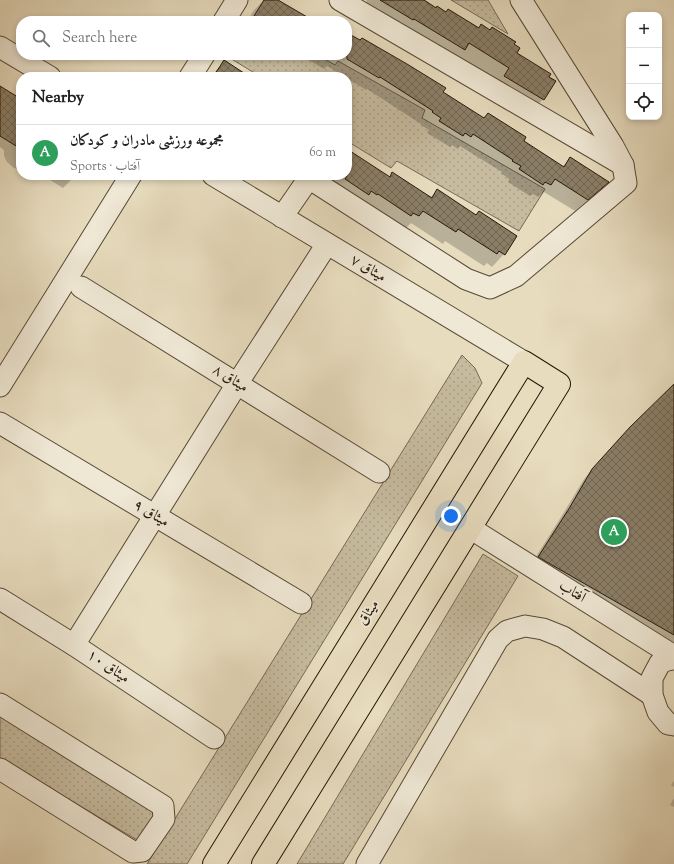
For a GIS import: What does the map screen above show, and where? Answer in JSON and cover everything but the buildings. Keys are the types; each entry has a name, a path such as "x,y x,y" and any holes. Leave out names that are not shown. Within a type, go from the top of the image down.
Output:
{"main road":[{"path":"263,864 560,384 524,362"},
{"name":"میثاق","path":"220,862 524,362"}],"street":[{"path":"227,16 237,0"},
{"path":"340,0 623,165"},
{"path":"312,180 466,279 490,288 516,276 626,183 623,165 613,146 521,0"},
{"path":"0,47 16,57"},
{"path":"22,60 42,72"},
{"path":"193,72 201,60"},
{"path":"0,386 128,180"},
{"name":"میثاق ۷","path":"221,180 524,362"},
{"path":"282,217 305,180"},
{"path":"74,645 237,384 327,244"},
{"name":"میثاق ۸","path":"80,287 379,472"},
{"name":"میثاق ۹","path":"0,423 301,603"},
{"name":"آفتاب","path":"470,528 674,658"},
{"name":"میثاق ۱۰","path":"0,599 74,645 214,738"},
{"path":"367,864 498,639 508,631 525,626 543,629 563,637 652,695"},
{"path":"674,658 660,663 652,678 652,695 658,712 668,724 674,725"},
{"path":"0,704 163,806 164,819 142,851 133,852 0,769"}],"shaded area":[{"path":"451,0 488,0 508,34"},
{"path":"233,60 326,60 335,65 338,61 425,110 422,118 545,189 519,231 397,161 391,168 352,144 352,72 253,72"},
{"path":"462,355 475,368 482,383 187,864 147,864"},
{"path":"483,554 518,576 343,864 297,864"},
{"path":"0,715 155,810 142,843 0,758"}],"place":[{"name":"مجموعه ورزشی مادران و کودکان","path":"614,532"}]}
